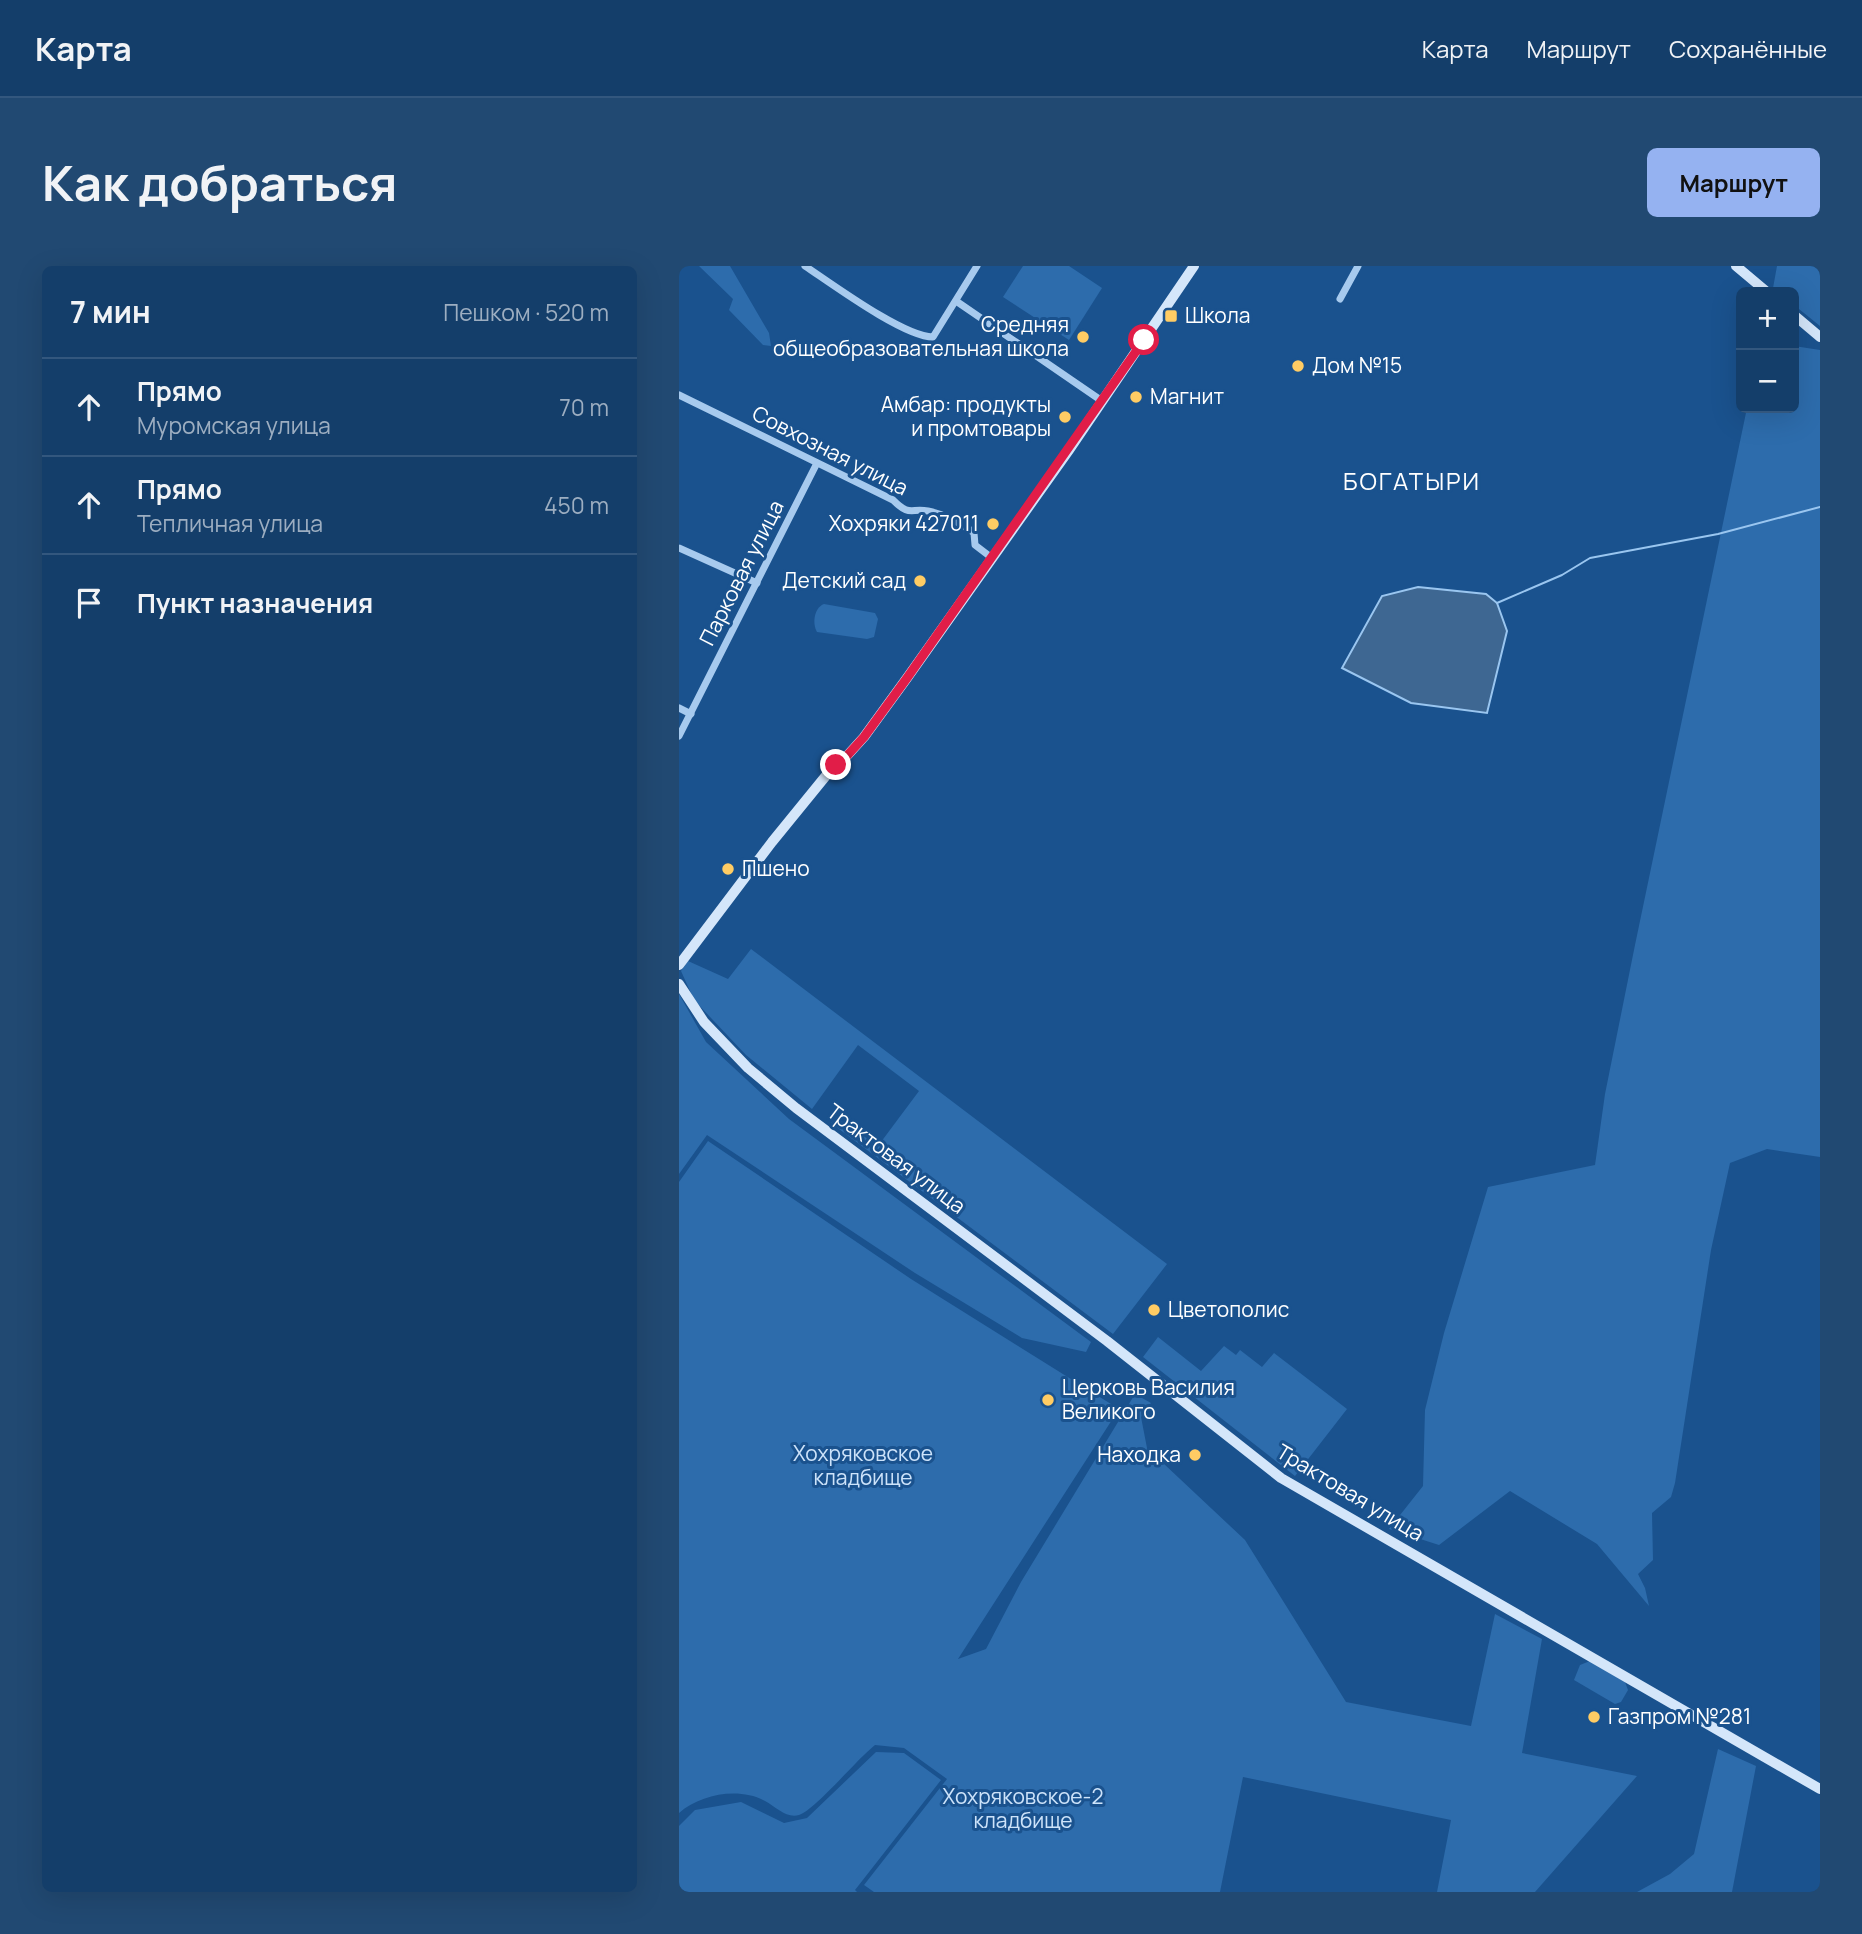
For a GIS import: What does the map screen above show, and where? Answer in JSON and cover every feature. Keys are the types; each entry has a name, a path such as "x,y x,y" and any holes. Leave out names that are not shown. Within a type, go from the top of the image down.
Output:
{"street":[{"path":"805,266 886,318 924,337 933,337 977,266"},
{"path":"679,965 829,772 864,737 1103,401 1194,266"},
{"path":"1340,299 1358,266"},
{"path":"1736,266 1761,287"},
{"path":"957,301 1103,401"},
{"path":"1799,319 1820,337"},
{"name":"Совхозная улица","path":"679,394 893,500 907,511 927,511 966,527 974,533 975,545 992,558"},
{"name":"Парковая улица","path":"679,736 817,463"},
{"path":"679,548 757,583"},
{"path":"679,708 691,714"},
{"name":"Трактовая улица","path":"679,984 704,1023 748,1068 1107,1341 1281,1478 1820,1789"}],"green space":[{"path":"699,266 730,266 769,333 771,346 763,345 729,310 733,299"},
{"path":"1023,266 1069,266 1102,288 1069,340 1003,297"},
{"path":"1777,266 1820,266 1820,326 1799,309 1799,287 1773,287"},
{"path":"1799,347 1820,350 1820,1157 1767,1149 1730,1163 1711,1250 1675,1483 1671,1497 1652,1513 1653,1560 1638,1574 1649,1606 1597,1544 1510,1491 1439,1545 1389,1529 1423,1486 1425,1410 1444,1333 1488,1187 1595,1165 1605,1094 1746,413 1799,413"},
{"path":"824,604 875,613 878,619 874,637 867,639 817,632 815,616"},
{"path":"751,949 1167,1264 1113,1334 831,1123 834,1116 878,1146 919,1091 858,1045 812,1109 746,1055 694,1000 681,971 688,961 728,979"},
{"path":"679,994 706,1042 789,1119 1091,1342 1086,1352 1022,1338 915,1273 707,1135 679,1174"},
{"path":"708,1141 911,1279 1119,1409 958,1659 986,1649 1021,1582 1135,1394 1151,1403 1141,1417 1147,1448 1245,1540 1346,1702 1471,1726 1495,1614 1542,1639 1522,1753 1637,1776 1535,1892 1437,1892 1451,1820 1243,1777 1220,1892 874,1892 864,1885 947,1779 904,1748 875,1745 815,1804 799,1815 786,1814 765,1801 744,1794 709,1797 679,1813 679,1182"},
{"path":"1158,1337 1201,1371 1224,1346 1236,1355 1240,1350 1262,1367 1274,1353 1347,1409 1295,1476 1143,1357"},
{"path":"1590,1661 1625,1682 1628,1690 1621,1702 1615,1704 1574,1680 1580,1665"},
{"path":"1718,1749 1756,1766 1732,1892 1637,1892 1670,1874 1694,1854"},
{"path":"876,1752 904,1753 941,1780 855,1890 857,1892 679,1892 679,1826 695,1810 741,1802 784,1823 807,1818"}],"shaded area":[{"path":"1418,587 1486,594 1497,603 1507,631 1487,713 1411,703 1342,668 1382,596"}],"waterway":[{"path":"1497,603 1562,575 1590,558 1718,534 1820,507"}],"place":[{"name":"Школа","path":"1171,316"},
{"name":"Средняя общеобразовательная школа","path":"1083,337"},
{"name":"Дом №15","path":"1298,366"},
{"name":"Магнит","path":"1136,397"},
{"name":"Амбар: продукты и промтовары","path":"1065,417"},
{"name":"Хохряки 427011","path":"993,524"},
{"name":"Детский сад","path":"920,581"},
{"name":"Пшено","path":"728,869"},
{"name":"Цветополис","path":"1154,1310"},
{"name":"Церковь Василия Великого","path":"1048,1400"},
{"name":"Находка","path":"1195,1455"},
{"name":"Газпром №281","path":"1594,1717"}],"district":[{"name":"БОГАТЫРИ","path":"1412,482"}],"route":[{"path":"836,765 864,737 907,678 1144,340"}],"park label":[{"name":"Хохряковское кладбище","path":"863,1466"},
{"name":"Хохряковское-2 кладбище","path":"1023,1809"}]}
